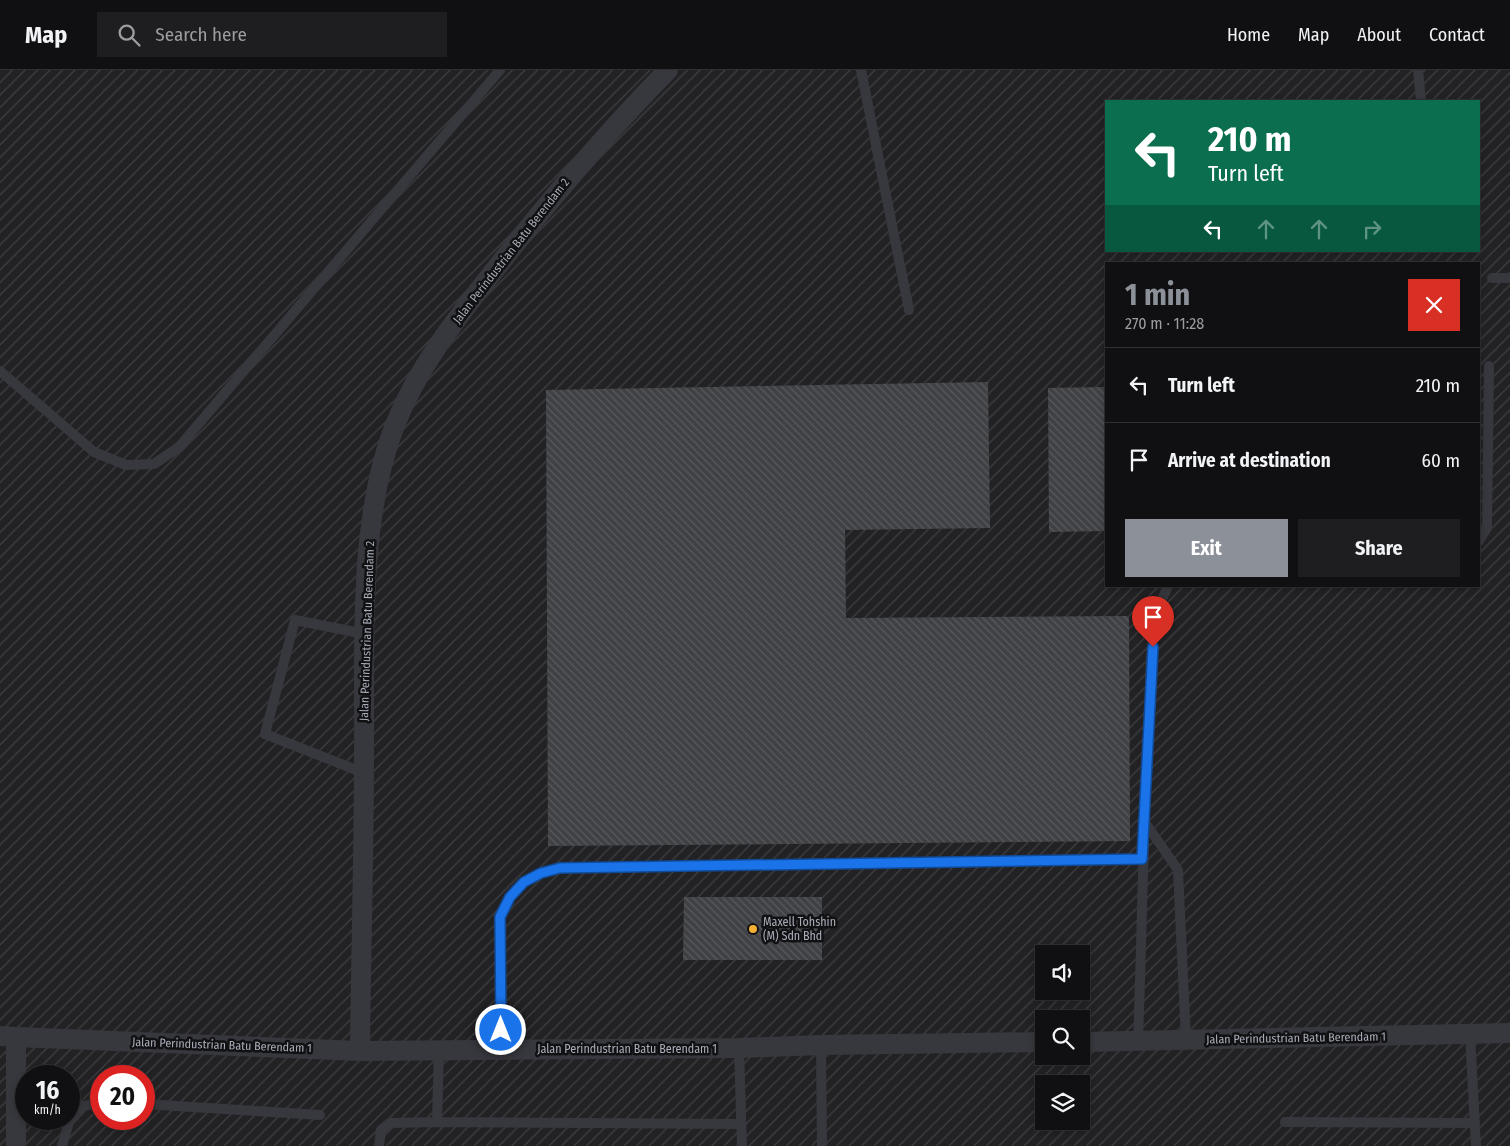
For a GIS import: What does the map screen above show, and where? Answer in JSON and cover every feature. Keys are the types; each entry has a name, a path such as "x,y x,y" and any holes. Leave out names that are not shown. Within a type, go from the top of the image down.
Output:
{"street":[{"name":"Jalan Perindustrian Batu Berendam 2","path":"360,1051 365,634 368,560 373,508 383,462 395,425 412,388 436,346 577,168 666,70"},
{"name":"Jalan Perindustrian Batu Berendam 1","path":"1090,1042 1510,1033"},
{"name":"Jalan Perindustrian Batu Berendam 1","path":"8,1036 360,1051 739,1048 1035,1042"},
{"path":"8,1036 16,1146"}],"lane":[{"path":"0,371 94,452 126,465 154,464 179,447 500,70"},
{"path":"861,70 909,310"},
{"path":"1418,70 1421,100"},
{"path":"1492,278 1510,278"},
{"path":"1480,539 1487,528 1489,366"},
{"path":"1138,1041 1142,859 1154,627 1168,587"},
{"path":"364,773 265,734 295,620 365,634"},
{"path":"1144,821 1178,870 1186,1040"},
{"path":"501,1049 500,917 510,897 524,882 541,873 560,868 1142,859"},
{"path":"1470,1034 1476,1146"},
{"path":"821,1045 822,1146"},
{"path":"739,1048 742,1146"},
{"path":"438,1122 439,1051"},
{"path":"62,1146 69,1122 84,1106 90,1105"},
{"path":"155,1105 320,1115"},
{"path":"379,1146 381,1130 390,1124 438,1122 741,1124"},
{"path":"1285,1122 1475,1124"}],"shaded area":[{"path":"0,70 1510,70 1510,1146 0,1146"}],"building":[{"path":"988,382 990,528 845,530 846,618 1129,616 1130,841 548,846 546,390"},
{"path":"1105,387 1105,531 1049,532 1048,388"},
{"name":"Maxell Tohshin (M) Sdn Bhd","path":"684,897 822,897 822,960 683,960"}],"place":[{"name":"Maxell Tohshin (M) Sdn Bhd","path":"753,929"}],"route":[{"path":"501,1030 500,917 510,897 524,882 541,873 560,868 1142,859 1153,647"}]}
